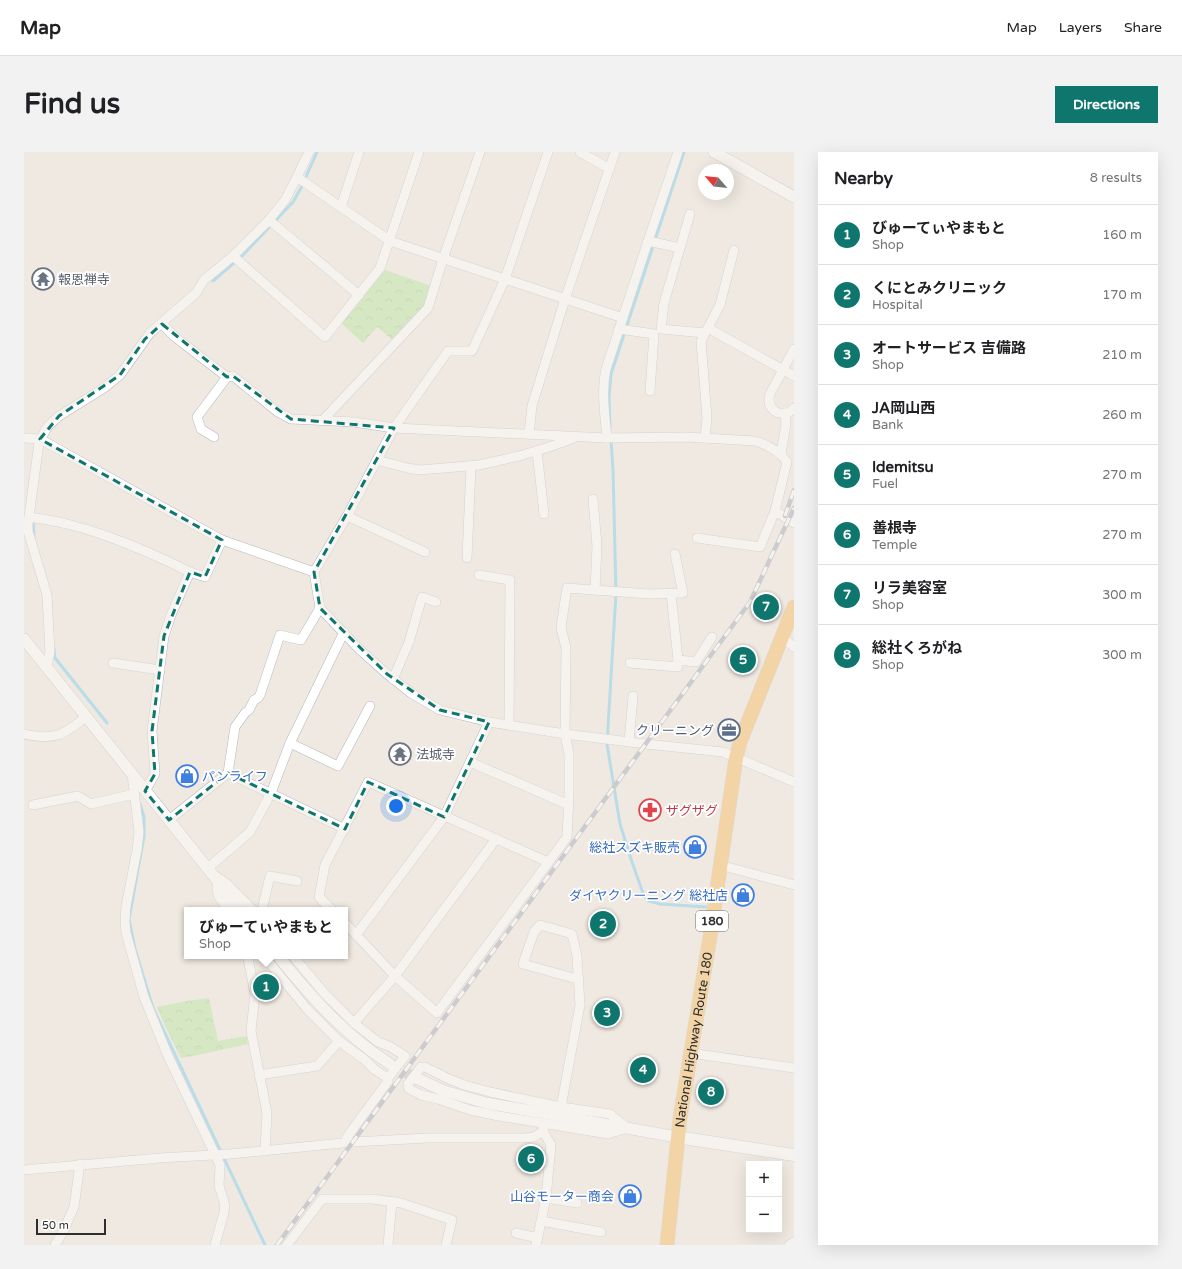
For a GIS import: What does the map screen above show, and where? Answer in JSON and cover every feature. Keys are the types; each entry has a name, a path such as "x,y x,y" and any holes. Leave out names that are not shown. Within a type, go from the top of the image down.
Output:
{"highway":[{"name":"National Highway Route 180","path":"667,1245 677,1136 736,758 740,742 794,607"}],"main road":[{"path":"677,1136 794,1156"}],"street":[{"path":"47,666 50,652 47,595 26,532 32,518 40,439 47,427 59,416 104,388 120,375 145,339 196,293 204,280 236,259 272,222 285,200 302,180 309,152"},
{"path":"341,207 359,152"},
{"path":"236,259 325,337 380,268 419,152"},
{"path":"323,420 428,308 443,259 480,152"},
{"path":"548,152 505,279 472,351 448,351 394,428 347,516 314,572 320,608 359,649 393,679 411,693 440,710 489,722 565,734 723,752 794,782"},
{"path":"580,152 610,169"},
{"path":"529,434 532,406 565,300 615,152"},
{"path":"610,438 604,382 619,329 678,152"},
{"path":"714,152 732,157 794,197"},
{"path":"302,180 390,241 623,318"},
{"path":"690,214 664,303 661,329 706,330 794,376"},
{"path":"272,222 359,295"},
{"path":"648,241 680,248"},
{"path":"704,438 707,418 701,341 720,305 734,250"},
{"path":"162,324 175,337 227,377"},
{"path":"619,329 654,334 650,391"},
{"path":"794,349 770,394 769,401 771,408 778,413 785,414 794,408"},
{"path":"214,437 201,429 197,417 227,377 233,376 278,412 291,419 354,422 394,428 610,438 686,437 755,441 766,444 781,454 787,462 775,511 760,547 698,538"},
{"path":"781,454 786,424 785,414"},
{"path":"377,460 420,470 471,466 513,458 578,436"},
{"path":"24,438 40,439 222,540 314,572"},
{"path":"537,451 544,514"},
{"path":"467,558 471,466"},
{"path":"593,499 597,546 595,590"},
{"path":"775,511 794,523"},
{"path":"347,516 425,552"},
{"path":"32,518 70,524 110,537 148,552 190,572 205,577 222,540"},
{"path":"348,926 395,976 437,1013 567,837 569,805 569,754 565,734 566,648 561,627 567,588 648,594 683,593 675,554"},
{"path":"145,791 155,774 152,732 164,636 171,615 190,572"},
{"path":"479,575 510,580 509,725"},
{"path":"630,663 678,668 671,593"},
{"path":"393,679 410,642 422,597 436,602"},
{"path":"169,820 228,773 235,727 249,710 254,700 260,696 280,635 300,640 320,608"},
{"path":"213,875 250,832 271,793 290,743 344,632"},
{"path":"678,660 696,662 712,637"},
{"path":"782,637 794,647"},
{"path":"24,639 239,907"},
{"path":"113,663 160,670"},
{"path":"629,742 633,696"},
{"path":"290,743 338,766 370,706"},
{"path":"24,734 45,738 57,736 72,728 87,716"},
{"path":"356,935 444,817 489,722"},
{"path":"470,762 569,805"},
{"path":"228,773 345,829"},
{"path":"132,774 139,832 126,906 126,933 144,997 168,1056 220,1165 219,1186 225,1205 215,1245"},
{"path":"329,907 319,897 325,865 368,782 548,862"},
{"path":"33,805 78,796 91,804 134,794"},
{"path":"354,1023 395,976 496,839"},
{"path":"720,865 794,885"},
{"path":"213,875 218,895 227,907"},
{"path":"213,875 226,883 250,907"},
{"path":"263,907 270,876 297,881"},
{"path":"560,1107 580,1005 577,956 572,934 540,925 534,932 523,964 578,980"},
{"path":"248,959 255,994 251,1031 267,1113 265,1151"},
{"path":"266,959 308,1009 339,1041 365,1060 375,1070 388,1078"},
{"path":"280,959 330,1016 353,1037 390,1064"},
{"path":"295,959 324,994 354,1023 378,1042 389,1046 405,1056 388,1078 388,1081 347,1137 345,1142"},
{"path":"259,1075 318,1066 339,1041"},
{"path":"690,1054 794,1068"},
{"path":"421,1067 425,1067 464,1085 500,1095 560,1107 610,1114 627,1128 608,1134 543,1128 470,1110 421,1095 409,1089 408,1084 421,1067"},
{"path":"416,1078 444,1091 486,1104 677,1136"},
{"path":"24,1170 80,1164 265,1151 345,1142 428,1138 525,1138 534,1136 543,1128"},
{"path":"516,1233 537,1241 546,1198 551,1145 543,1128"},
{"path":"55,1245 63,1232 74,1207 80,1164"},
{"path":"546,1198 577,1203"},
{"path":"287,1245 322,1199 372,1199 392,1201 452,1220 446,1245"},
{"path":"388,1245 392,1201"},
{"path":"541,1220 601,1232"},
{"path":"789,1245 794,1242"}],"highlighted area":[{"path":"162,324 227,377 233,376 291,419 394,428 314,572 320,608 387,674 440,710 489,722 444,817 368,782 345,829 228,773 169,820 145,791 155,774 152,731 164,636 190,572 205,577 222,540 40,439 59,416 120,375 145,339"}],"green space":[{"path":"385,270 431,286 423,308 395,342 377,327 363,343 340,322"},
{"path":"209,998 218,1041 246,1036 248,1044 181,1058 157,1007"}],"waterway":[{"path":"213,281 243,255 293,202 317,152"},
{"path":"610,428 609,398 611,374 684,152"},
{"path":"611,440 616,593 607,744 620,824 644,896 649,901 660,904 706,907"},
{"path":"33,520 34,536"},
{"path":"54,649 55,658 107,723"},
{"path":"140,804 144,817 144,836 129,919 135,949 153,1008 265,1245"}],"tunnel":[{"path":"390,1064 416,1078"}],"railway":[{"path":"785,516 794,490"},
{"path":"277,1245 750,602 794,508"}],"place":[{"name":"報恩禅寺","path":"43,279"},
{"name":"リラ美容室","path":"766,607"},
{"name":"Idemitsu","path":"743,660"},
{"name":"クリーニング","path":"729,730"},
{"name":"法城寺","path":"400,754"},
{"name":"パンライフ","path":"187,776"},
{"name":"ザグザグ","path":"650,810"},
{"name":"総社スズキ販売","path":"695,847"},
{"name":"ダイヤクリーニング 総社店","path":"743,895"},
{"name":"くにとみクリニック","path":"603,924"},
{"name":"びゅーてぃやまもと","path":"266,987"},
{"name":"オートサービス 吉備路","path":"607,1013"},
{"name":"JA岡山西","path":"643,1070"},
{"name":"総社くろがね","path":"711,1092"},
{"name":"善根寺","path":"531,1159"},
{"name":"山谷モーター商会","path":"630,1196"}]}
